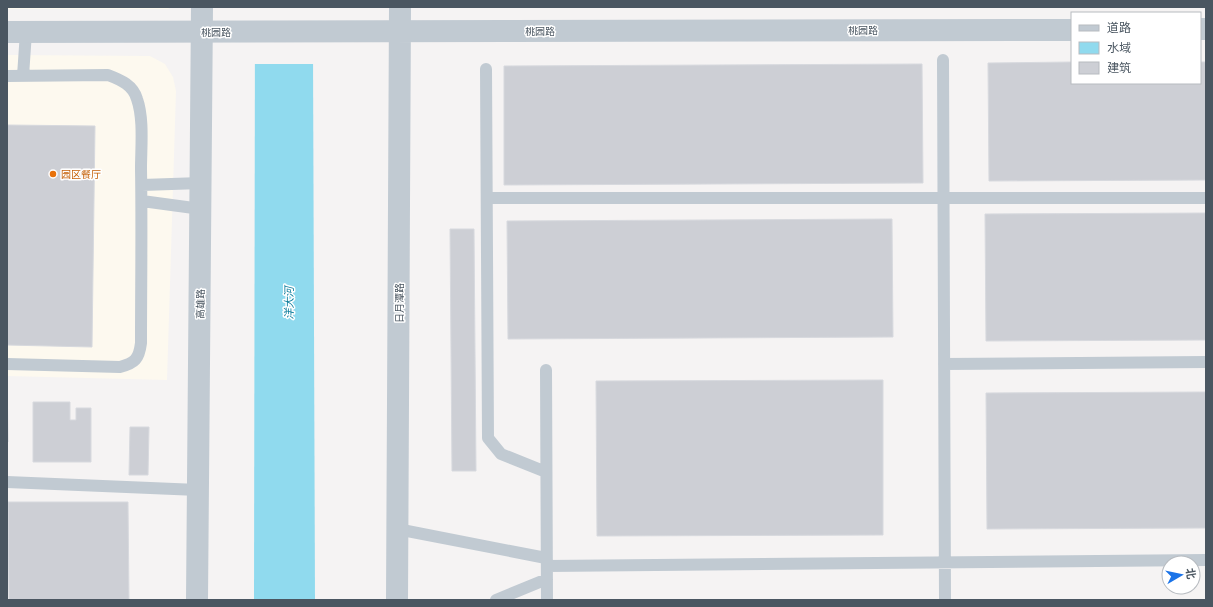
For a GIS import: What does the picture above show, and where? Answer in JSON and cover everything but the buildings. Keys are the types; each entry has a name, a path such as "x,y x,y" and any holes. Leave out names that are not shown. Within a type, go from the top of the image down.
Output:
{"street":[{"name":"高雄路","path":"197,600 202,7"},
{"name":"日月潭路","path":"397,600 400,7"},
{"name":"桃园路","path":"17,32 1071,30"}],"lane":[{"path":"17,32 23,76"},
{"path":"943,60 945,600"},
{"path":"486,69 488,438 501,454 546,472"},
{"path":"7,76 108,76 120,80 130,86 137,98 141,116 142,185 140,353 131,364 120,367 7,364"},
{"path":"142,185 201,183"},
{"path":"487,198 1206,198"},
{"path":"142,201 201,209"},
{"path":"944,364 1206,362"},
{"path":"546,370 547,600"},
{"path":"7,482 198,490"},
{"path":"397,529 546,562 945,562 1206,560"},
{"path":"496,600 547,579"}],"shaded area":[{"path":"7,7 171,7 168,9 7,9"},
{"path":"7,55 150,56 165,64 173,77 176,91 167,380 7,376"}],"water":[{"name":"洋大河","path":"255,7 313,54 315,600 254,600"}],"pier":[{"path":"253,7 315,7 315,64 253,64"}],"place":[{"name":"园区餐厅","path":"53,174"}]}
